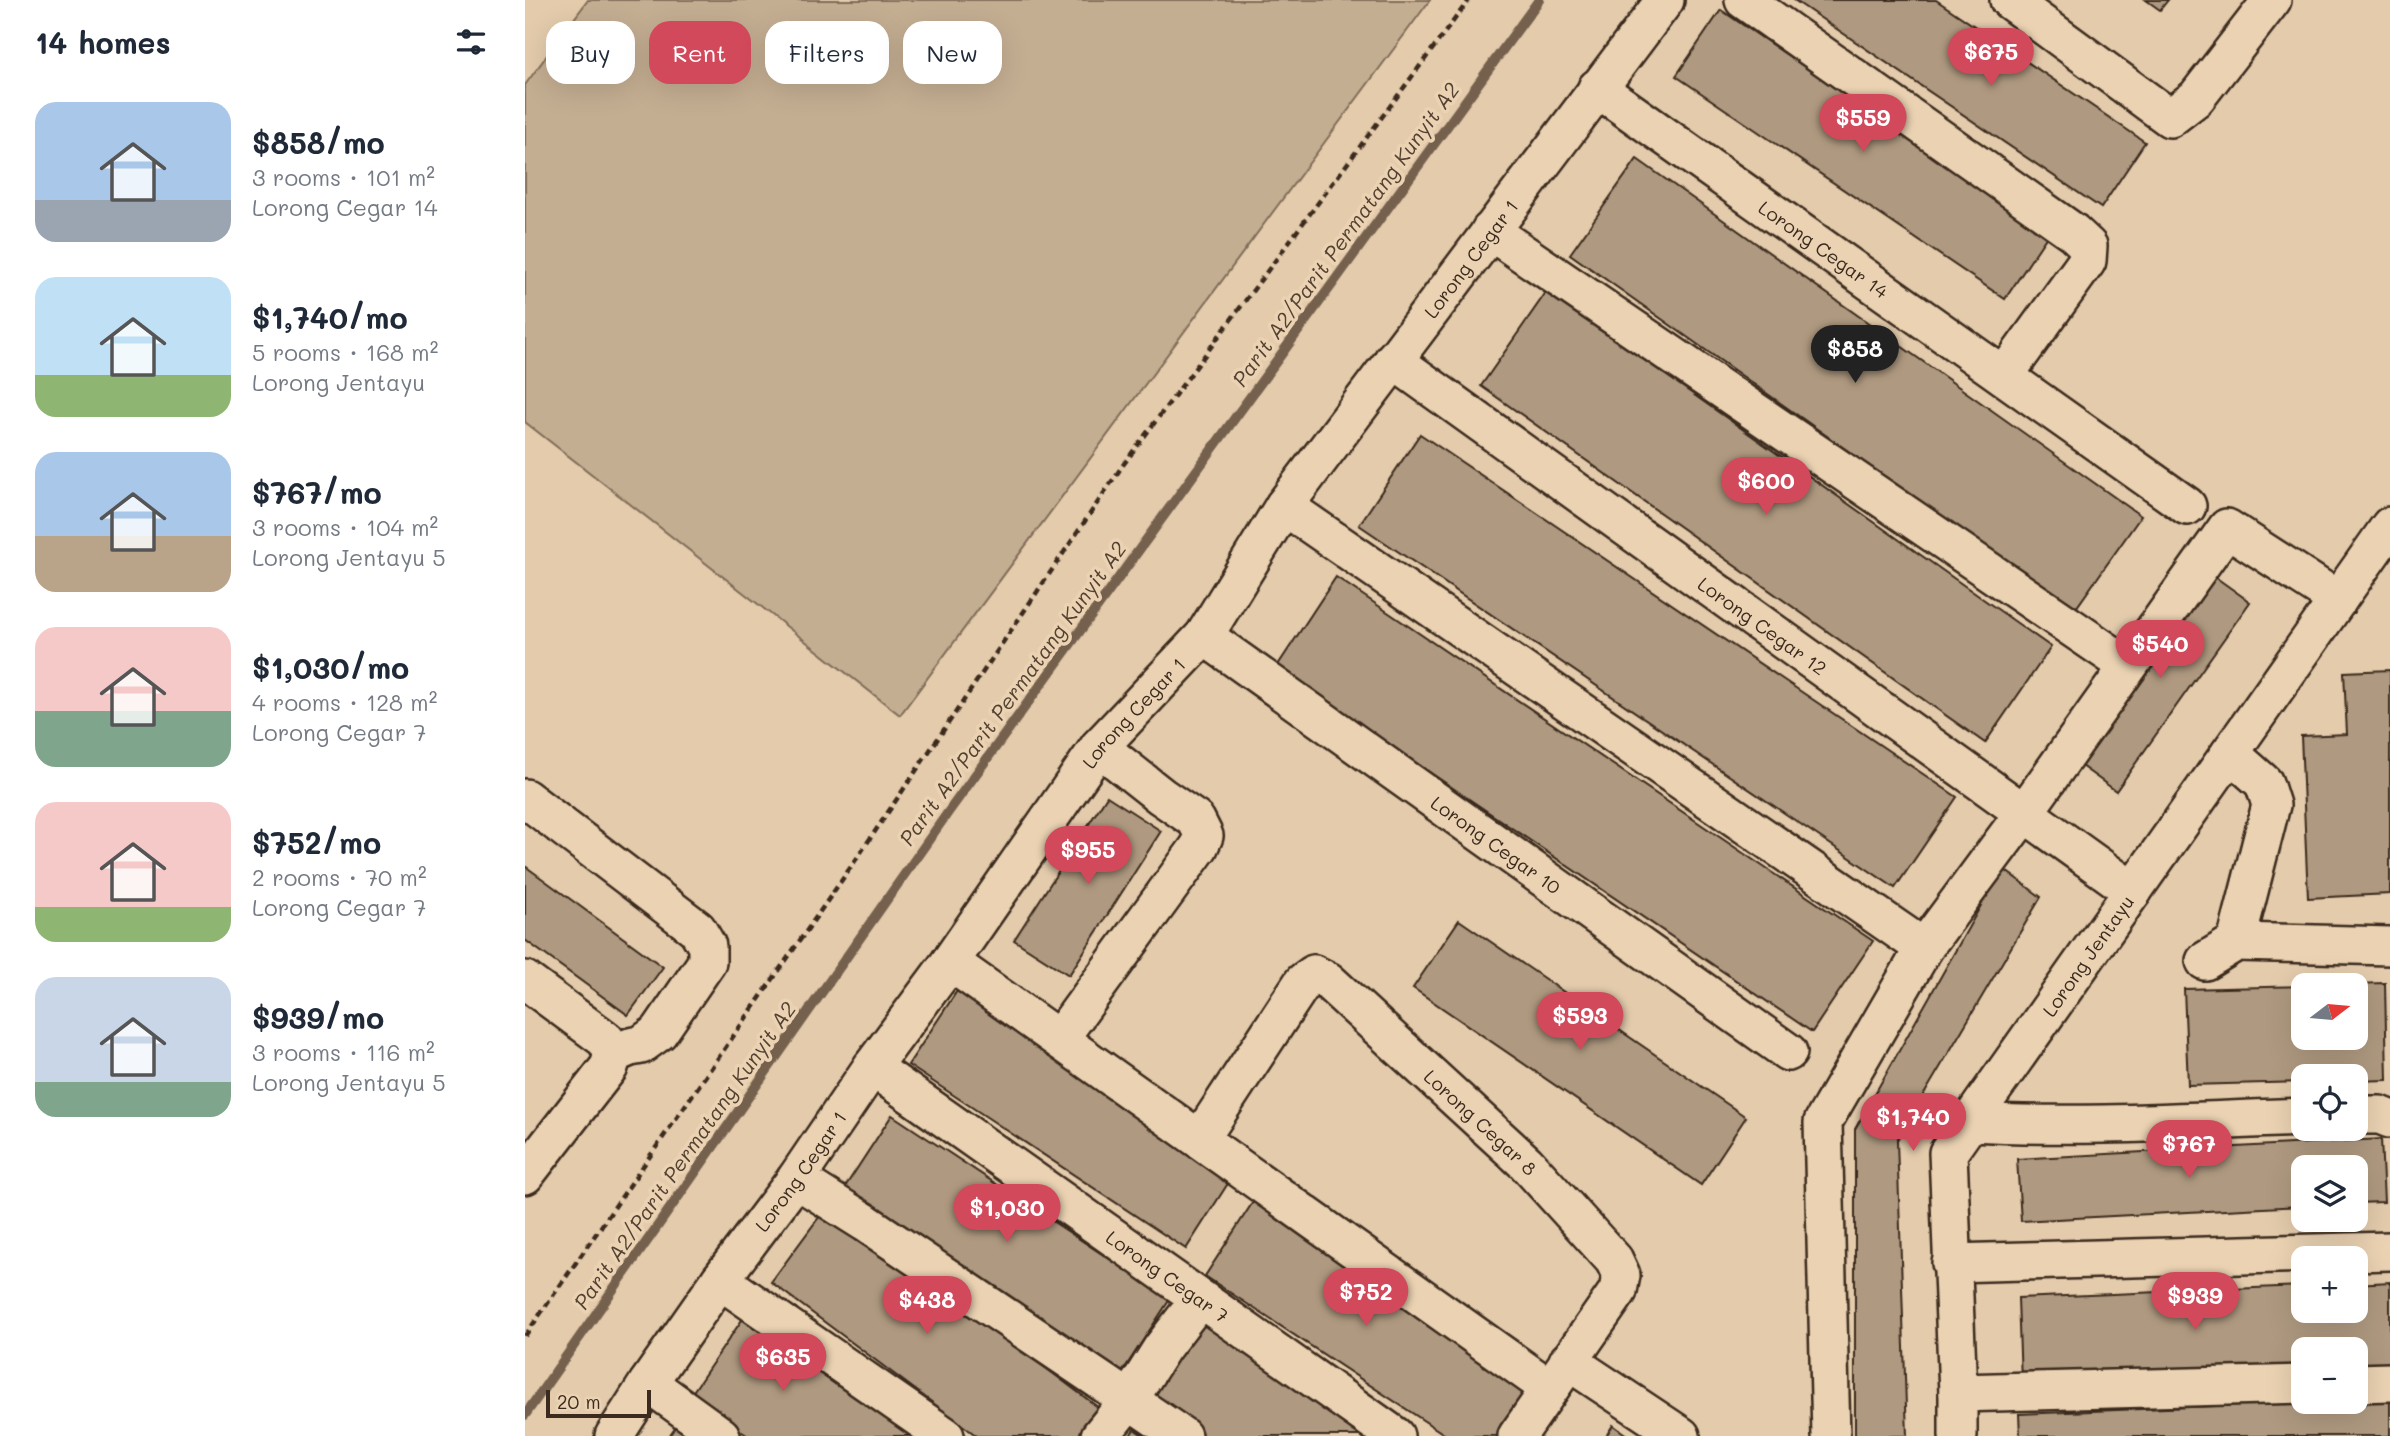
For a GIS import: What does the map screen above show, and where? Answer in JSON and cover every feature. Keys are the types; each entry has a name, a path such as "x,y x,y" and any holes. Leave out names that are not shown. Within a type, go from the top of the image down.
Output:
{"street":[{"name":"Lorong Cegar 1","path":"614,1436 719,1280 796,1179 1099,747 1204,636 1284,506 1665,0"},
{"path":"1744,0 2073,232 2088,246 2087,261 2004,376"},
{"path":"2009,0 2170,118 2196,98 2272,0"},
{"name":"Lorong Cegar 14","path":"1597,88 2187,506"},
{"path":"1490,230 2128,666"},
{"name":"Lorong Cegar 12","path":"1393,360 2133,891"},
{"path":"1284,506 1924,948"},
{"name":"Lorong Jentayu","path":"1958,1436 1948,1153 2390,526"},
{"path":"1831,1436 1823,1122 1924,948 2024,813 2227,528 2338,600"},
{"name":"Lorong Cegar 10","path":"1204,636 1788,1052"},
{"path":"1059,1040 1191,858 1203,836 1196,820 1099,747"},
{"path":"2230,753 2264,783 2271,806 2221,951 2390,946"},
{"path":"525,798 697,929 707,946 707,962 659,1032 641,1045 613,1054"},
{"path":"950,962 1199,1139 1559,1374 1681,1436"},
{"name":"Lorong Cegar 8","path":"1199,1139 1303,982 1314,974 1328,981 1526,1163 1614,1260 1621,1275 1618,1291 1559,1374"},
{"path":"525,980 606,1040 613,1054 609,1067 525,1175"},
{"name":"Lorong Cegar 7","path":"872,1067 1395,1436"},
{"path":"2368,1115 2381,1115 2390,1119"},
{"path":"1970,1122 2027,1125 2119,1124 2291,1117"},
{"path":"796,1179 866,1223 1182,1436"},
{"path":"1951,1263 2390,1251"},
{"path":"719,1280 945,1436"},
{"path":"1100,1436 1129,1400 1162,1348 1199,1300"},
{"path":"1517,1436 1559,1374"},
{"path":"2368,1382 2390,1382"},
{"path":"648,1383 721,1436"},
{"path":"1958,1393 2291,1384"}],"path":[{"path":"525,1336 847,873 1123,465 1469,0"}],"shaded area":[{"path":"588,0 1430,0 900,715 525,422 525,85 546,57 546,84 635,84 635,21 572,21"}],"building":[{"path":"1794,0 1936,0 2145,142 2101,208"},
{"path":"2146,0 2168,0 2160,10"},
{"path":"1721,10 2049,233 2005,299 1676,76"},
{"path":"1637,159 2141,516 2074,611 1570,254"},
{"path":"1547,291 2051,647 1985,743 1481,386"},
{"path":"1420,434 1957,797 1895,888 1359,525"},
{"path":"2204,569 2250,602 2116,791 2070,758"},
{"path":"1336,577 1873,941 1812,1032 1276,668"},
{"path":"2390,670 2390,894 2308,898 2301,736 2347,734 2344,672"},
{"path":"1107,796 1161,831 1069,975 1014,940"},
{"path":"525,866 663,967 628,1015 525,940"},
{"path":"2002,868 2041,897 1897,1140 1907,1436 1855,1436 1855,1129"},
{"path":"1459,920 1746,1117 1701,1185 1413,988"},
{"path":"2368,983 2385,983 2387,1080 2368,1081 2368,1064 2291,1064 2291,1082 2188,1085 2184,989 2291,986 2291,1050 2368,1050"},
{"path":"957,991 1234,1174 1186,1249 908,1065"},
{"path":"892,1115 1170,1299 1121,1374 843,1190"},
{"path":"2381,1139 2384,1202 2368,1203 2368,1155 2291,1155 2291,1207 2021,1221 2017,1159"},
{"path":"1253,1202 1531,1385 1499,1436 1447,1436 1205,1276"},
{"path":"828,1205 1099,1408 1078,1436 977,1436 771,1282"},
{"path":"2390,1282 2390,1366 2368,1367 2368,1337 2291,1337 2291,1370 2021,1381 2018,1298 2291,1287 2291,1323 2368,1323 2368,1283"},
{"path":"744,1317 915,1436 748,1436 690,1396"},
{"path":"1203,1319 1376,1436 1201,1436 1148,1400"},
{"path":"2390,1399 2390,1436 2020,1436 2019,1414 2291,1403 2291,1414 2368,1414 2368,1400"},
{"path":"678,1423 698,1436 669,1436"},
{"path":"1613,1425 1628,1436 1606,1436"},
{"path":"1134,1429 1144,1436 1130,1436"}],"waterway":[{"name":"Parit A2/Parit Permatang Kunyit A2","path":"525,1415 949,811 1539,0"}]}
